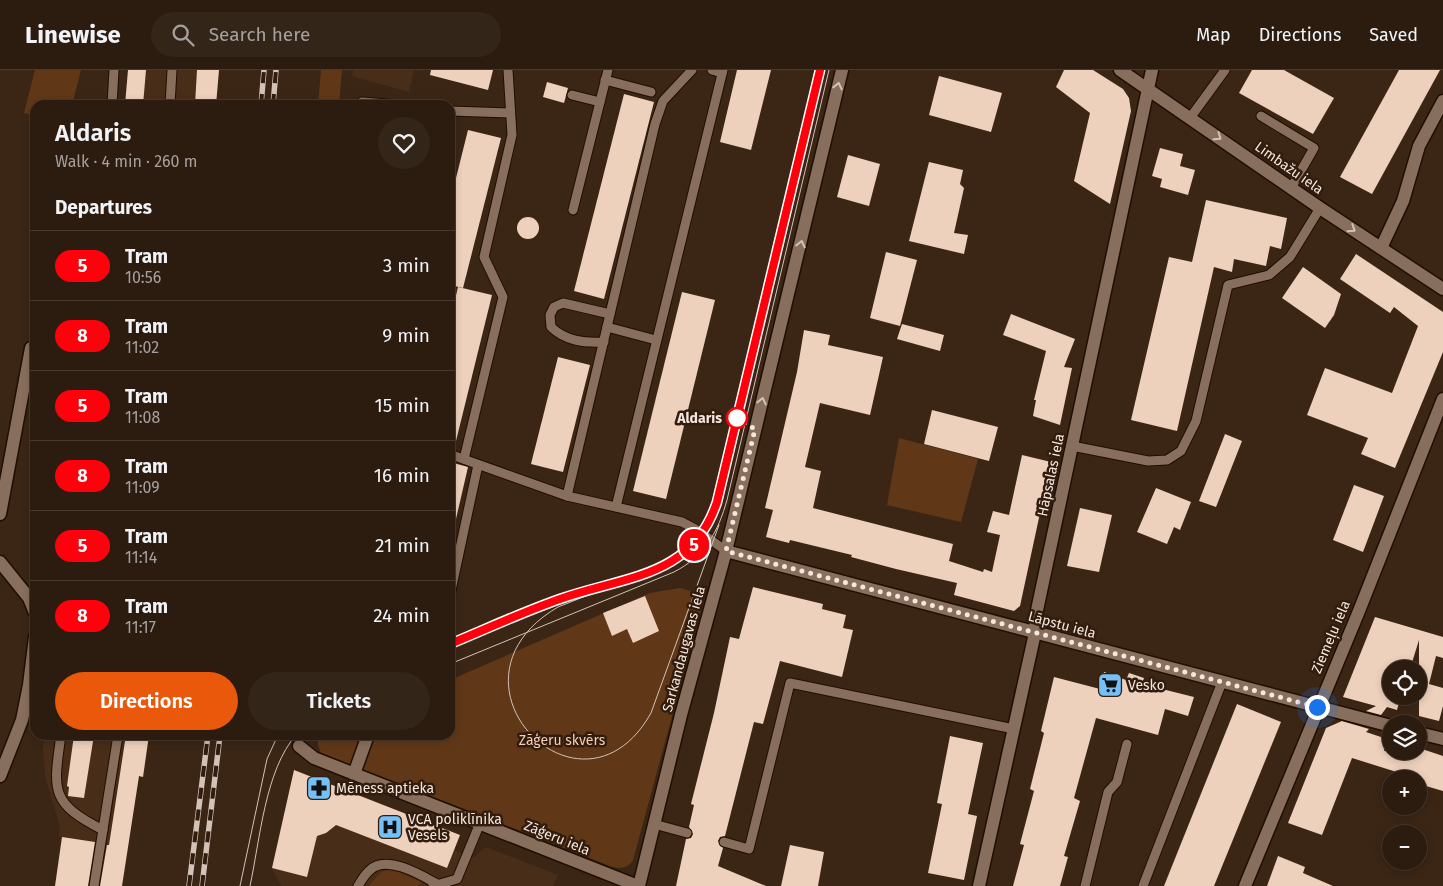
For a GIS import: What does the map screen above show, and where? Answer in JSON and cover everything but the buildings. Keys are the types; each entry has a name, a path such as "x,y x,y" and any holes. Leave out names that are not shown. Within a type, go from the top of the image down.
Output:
{"street":[{"name":"Sarkandaugavas iela","path":"639,886 726,551 842,70"},
{"name":"Limbažu iela","path":"1120,70 1320,208 1443,289"},
{"name":"Hāpsalas iela","path":"979,886 1014,729 1036,616 1152,70"},
{"path":"1381,248 1403,201 1419,146 1443,101"},
{"path":"0,514 30,353"},
{"name":"Ziemeļu iela","path":"1245,886 1317,707 1359,611 1443,400"},
{"name":"Lāpstu iela","path":"726,551 1382,724"},
{"path":"0,562 30,600"},
{"path":"0,776 22,720 30,677"},
{"path":"1427,735 1443,739"},
{"path":"354,774 366,740"},
{"name":"Zāģeru iela","path":"299,746 305,753 354,774 480,823 617,882 639,886"}],"lane":[{"path":"112,100 114,70"},
{"path":"170,100 172,70"},
{"path":"464,459 503,297 484,257 512,135 508,70"},
{"path":"574,210 608,70"},
{"path":"567,496 658,116 663,101 692,70"},
{"path":"616,507 723,71 712,70"},
{"path":"1190,118 1225,70"},
{"path":"605,80 651,92"},
{"path":"572,95 600,102"},
{"path":"455,111 510,113"},
{"path":"1261,116 1314,148 1291,188"},
{"path":"1072,446 1148,461 1167,460 1181,451 1196,421 1228,285 1269,275 1290,257 1320,208"},
{"path":"604,342 586,343 561,336 551,327 550,316 554,306 564,303 610,314"},
{"path":"607,327 656,340"},
{"path":"455,456 567,496 682,522 699,531 726,551"},
{"path":"455,572 478,465"},
{"path":"1143,886 1222,682"},
{"path":"724,842 749,849 790,683 1014,729"},
{"path":"61,740 57,784 62,803 76,816 103,830"},
{"path":"94,886 117,740"},
{"path":"1085,886 1108,792 1118,782 1127,744"},
{"path":"358,886 370,870 384,864 392,865 435,885 456,879 480,823"},
{"path":"654,824 687,833"}],"shaded area":[{"path":"128,70 219,70 216,100 125,100"},
{"path":"353,70 414,70 409,92 352,76"},
{"path":"44,740 148,740 143,777 139,776 122,886 55,886 62,837 59,836 60,827 45,776"},
{"path":"334,824 447,868 454,850 473,858 486,847 558,875 553,886 281,886 272,868 307,877 317,834 326,833"}],"green space":[{"path":"35,70 81,70 73,100 30,100 30,115 24,113"},
{"path":"321,70 342,70 339,100 318,100"},
{"path":"899,438 978,459 961,522 887,505"},
{"name":"Zāģeru skvērs","path":"680,588 705,595 633,860 626,867 610,866 321,753 318,740 455,740 455,678 650,593"},
{"path":"388,870 396,871 422,882 418,886 369,886 380,873"}],"tram line":[{"path":"719,525 651,713 622,747 589,759 558,753 531,734 513,706 509,672 522,638 558,607 671,562 694,546 712,517 820,70"},
{"name":"5","path":"455,642 555,601 623,582 671,562 694,546 703,534 717,502 820,70"},
{"path":"455,662 674,572 694,559 709,542 727,500 829,70"},
{"path":"455,642 568,596"},
{"path":"240,886 267,759 276,740"},
{"path":"250,886 270,786 277,767 293,740"}],"railway":[{"path":"261,100 264,70"},
{"path":"273,100 276,70"},
{"path":"189,886 207,740"},
{"path":"202,886 219,740"}],"place":[{"name":"Aldaris","path":"737,418"},
{"name":"Vesko","path":"1110,685"},
{"name":"Mēness aptieka","path":"319,788"},
{"name":"VCA poliklīnika Vesels","path":"390,827"}],"route":[{"path":"737,418 755,429 726,551 1317,707"}]}
